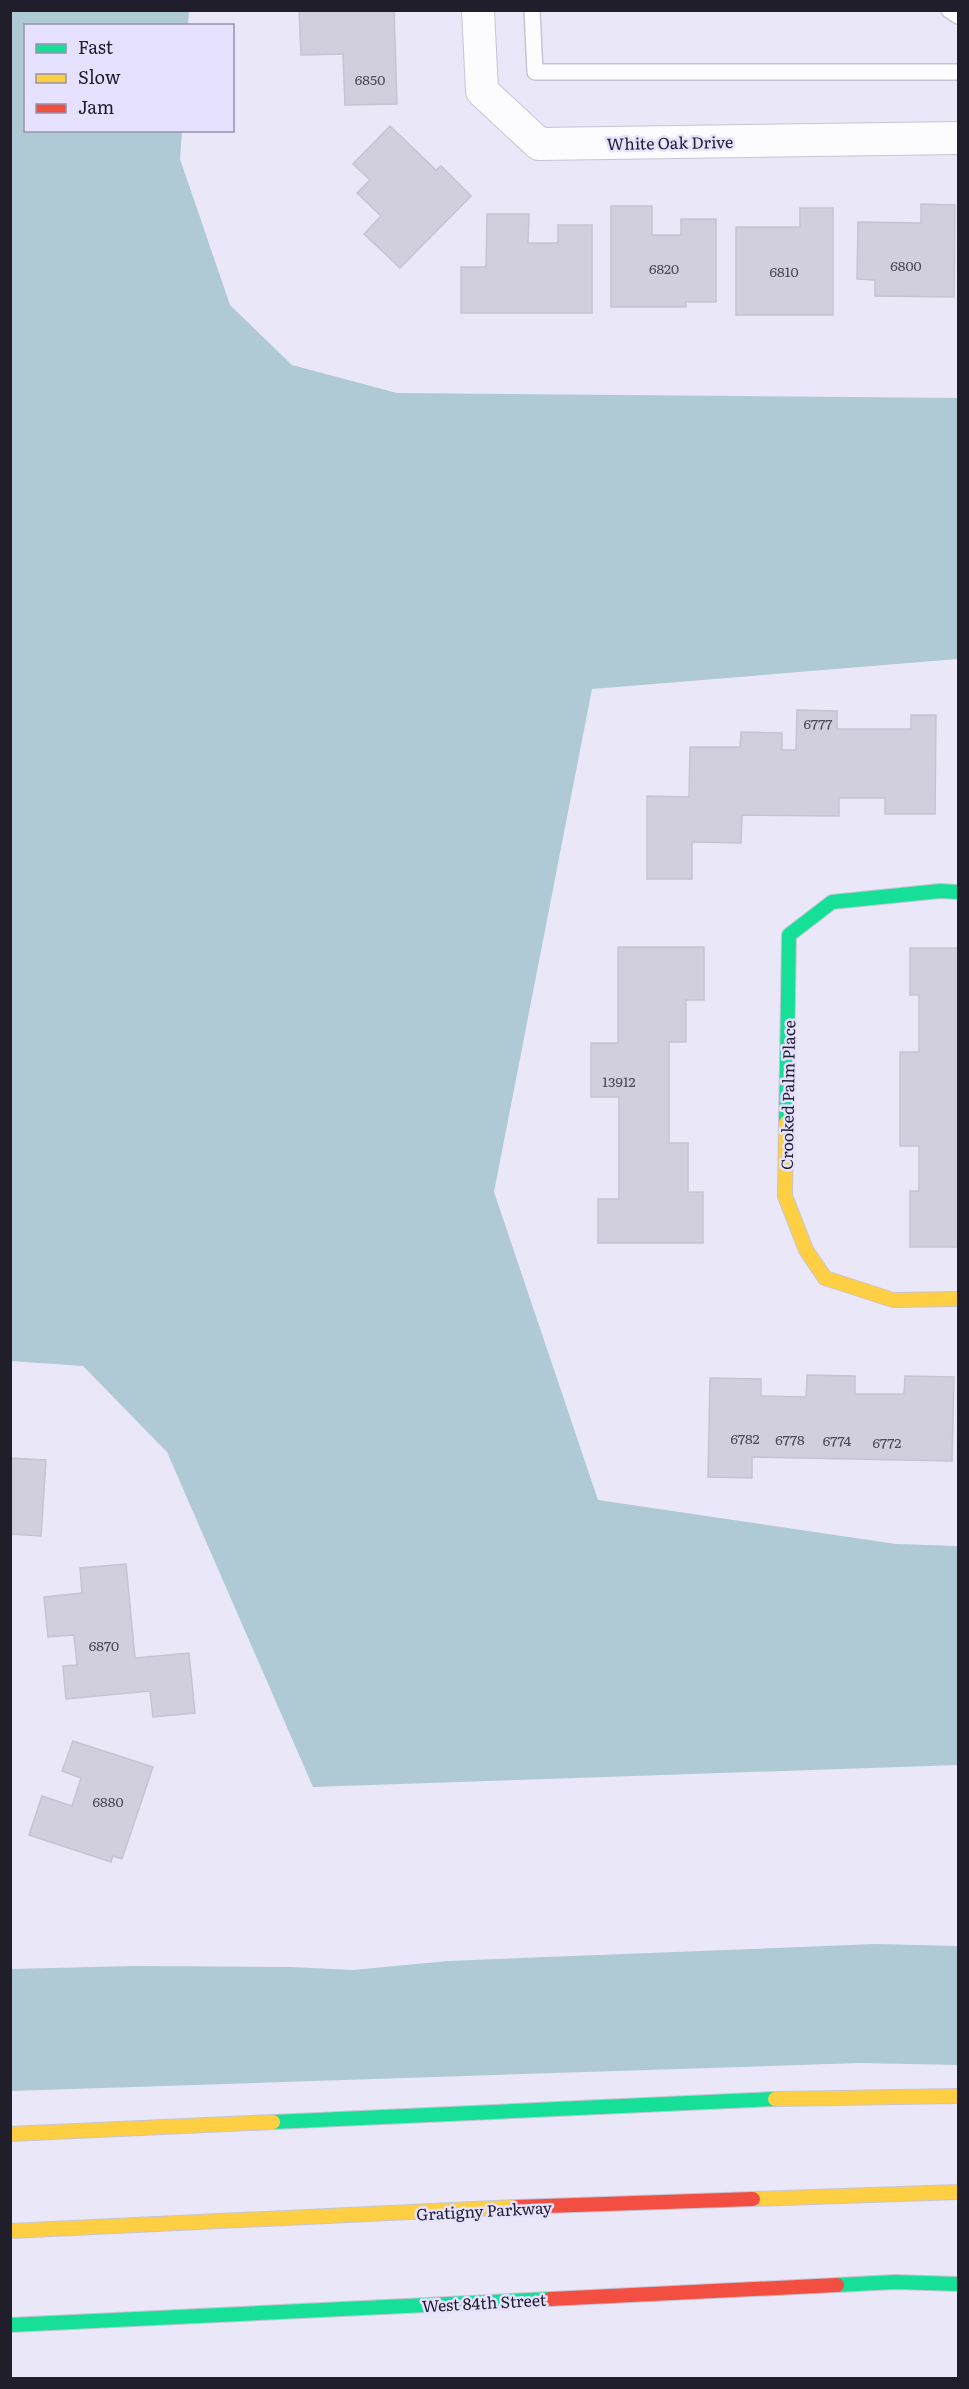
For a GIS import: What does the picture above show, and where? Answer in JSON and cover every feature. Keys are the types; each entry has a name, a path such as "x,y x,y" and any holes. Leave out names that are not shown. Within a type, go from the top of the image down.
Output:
{"main road":[{"name":"Crooked Palm Place","path":"958,892 940,891 831,902 789,935 785,1196 806,1250 825,1278 893,1300 958,1299"},
{"path":"10,2134 760,2099 958,2096"},
{"name":"Gratigny Parkway","path":"10,2231 590,2204 958,2192"},
{"name":"West 84th Street","path":"10,2325 895,2282 958,2284"}],"street":[{"name":"White Oak Drive","path":"478,10 482,91 539,144 958,138"}],"lane":[{"path":"532,10 535,72 958,72"},
{"path":"949,10 958,16"}],"water":[{"path":"10,11 189,11 188,24 24,24 24,132 182,132 180,159 230,305 292,365 397,393 958,398 958,659 592,689 494,1192 598,1500 896,1544 958,1546 958,1765 313,1787 167,1452 83,1366 11,1361"},
{"path":"876,1944 958,1946 958,2065 859,2063 11,2091 11,1969 133,1966 291,1967 353,1970 448,1961"}],"building":[{"path":"299,10 394,10 397,104 345,105 343,54 301,55"},
{"path":"390,126 436,170 441,166 471,196 400,268 364,234 381,216 357,193 370,180 353,164"},
{"path":"921,204 955,205 954,297 875,296 875,280 857,279 858,222 921,223"},
{"path":"611,206 652,206 652,235 681,235 681,219 716,219 716,302 686,302 686,307 611,307"},
{"path":"800,208 833,208 833,315 736,315 736,227 800,227"},
{"path":"487,214 529,214 528,243 558,243 558,225 592,225 592,313 461,313 461,267 486,267"},
{"path":"797,710 837,711 837,729 911,729 911,715 936,715 935,814 885,814 885,798 839,798 839,816 742,815 741,843 692,842 692,879 647,879 647,796 689,797 690,747 740,747 741,732 782,733 782,750 796,750"},
{"path":"618,947 704,947 704,1000 686,1000 686,1042 669,1042 669,1143 688,1143 688,1192 703,1192 703,1243 598,1243 598,1199 619,1199 619,1097 591,1097 591,1043 618,1043"},
{"path":"910,948 958,948 958,1247 910,1247 910,1191 919,1191 919,1146 900,1146 900,1052 919,1052 919,995 910,995"},
{"path":"807,1375 855,1376 855,1394 904,1394 905,1376 954,1377 952,1461 752,1457 752,1478 708,1477 710,1378 761,1379 761,1396 806,1397"},
{"path":"10,1458 46,1460 41,1536 10,1534"},
{"path":"126,1564 135,1658 189,1653 195,1713 153,1717 150,1691 66,1699 63,1666 77,1665 74,1635 48,1637 44,1597 82,1593 80,1568"},
{"path":"73,1741 153,1767 122,1859 113,1856 111,1862 29,1835 42,1796 72,1806 81,1778 62,1771"}],"traffic: fast":[{"path":"786,1123 789,935 832,902 940,891 958,892"},
{"path":"273,2122 775,2099"},
{"path":"837,2285 895,2282 958,2284"},
{"path":"10,2325 550,2299"}],"traffic: slow":[{"path":"786,1123 785,1196 806,1250 825,1278 893,1300 958,1299"},
{"path":"775,2099 958,2096"},
{"path":"10,2134 273,2122"},
{"path":"753,2199 958,2192"},
{"path":"10,2231 516,2207"}],"traffic: jam":[{"path":"516,2207 753,2199"},
{"path":"550,2299 837,2285"}]}
